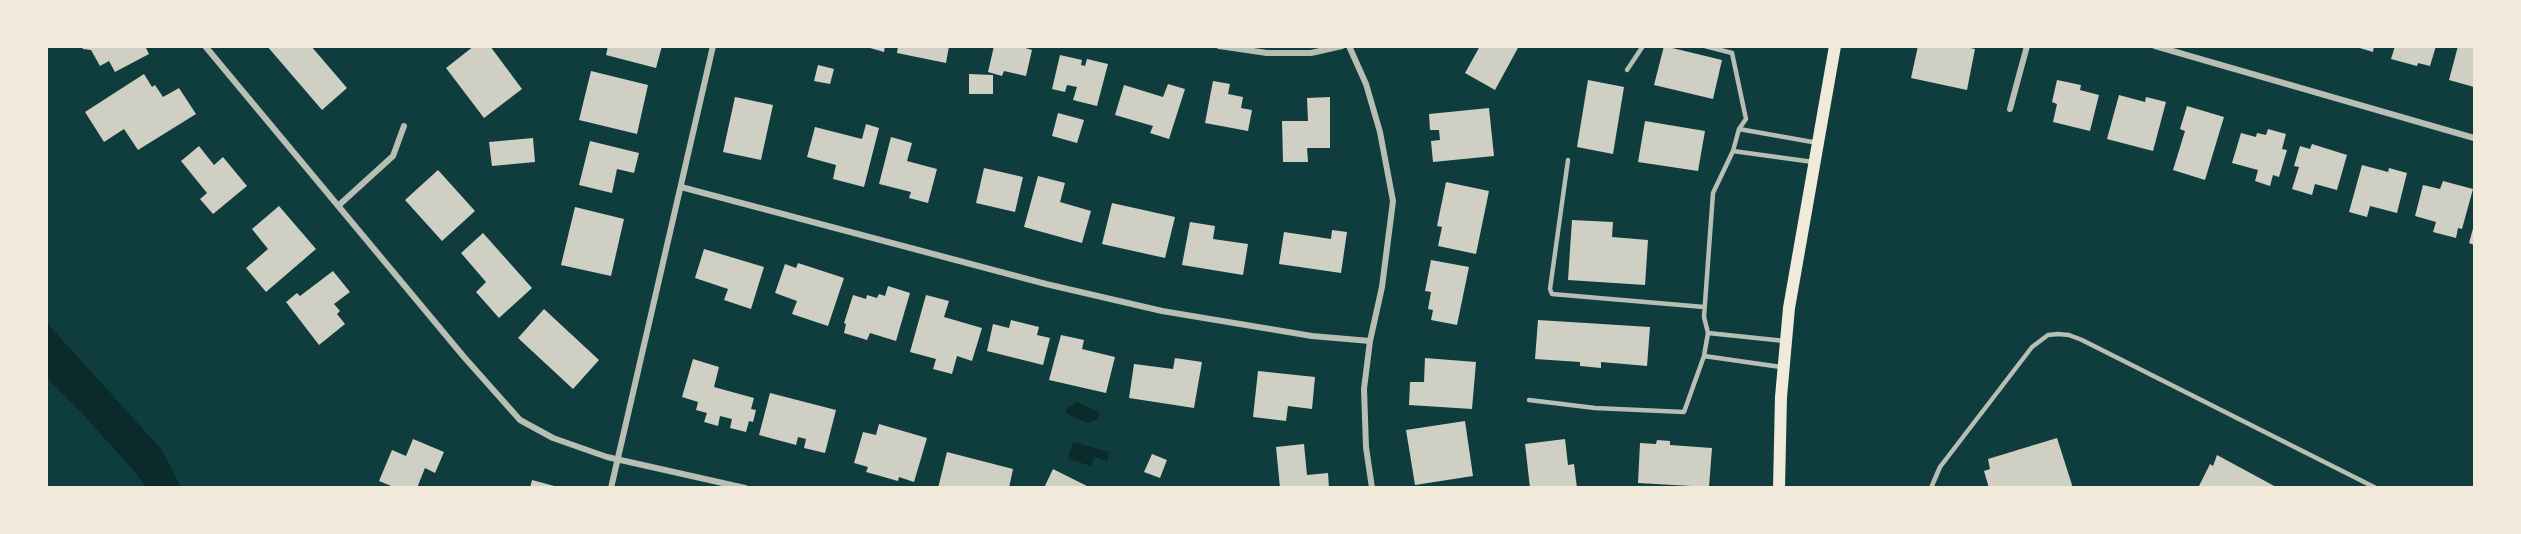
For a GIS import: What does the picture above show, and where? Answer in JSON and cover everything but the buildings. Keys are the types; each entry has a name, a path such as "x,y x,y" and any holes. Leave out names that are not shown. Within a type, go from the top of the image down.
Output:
{"main road":[{"path":"1779,488 1783,367 1789,308 1835,46"}],"street":[{"path":"206,46 471,366 519,420 553,438 617,459 745,488"},
{"path":"611,488 713,46"},
{"path":"1219,46 1267,53 1311,53 1342,46"},
{"path":"1349,46 1366,84 1380,132 1393,201 1382,288 1370,341 1364,389 1372,488"},
{"path":"2010,109 2028,46"},
{"path":"2155,46 2475,138"},
{"path":"338,206 393,156 404,126"},
{"path":"681,187 1046,284 1150,309 1312,336 1370,341"}],"lane":[{"path":"1627,70 1643,46"},
{"path":"1529,400 1595,408 1684,412 1704,356 1708,333 1704,307 1713,193 1733,151 1738,129 1746,119 1732,53 1705,46"},
{"path":"1738,129 1818,142"},
{"path":"1733,151 1815,162"},
{"path":"1568,160 1550,289 1552,294 1704,307"},
{"path":"1708,333 1786,341"},
{"path":"1931,488 1940,467 2031,347 2048,335 2058,334 2070,334 2376,488"},
{"path":"1704,356 1783,367"}],"water":[{"path":"46,322 162,450 181,487 146,487 80,411 47,378"},
{"path":"1077,402 1097,411 1100,414 1098,419 1088,423 1069,415 1066,412 1067,408"},
{"path":"1073,442 1109,452 1107,461 1094,457 1091,466 1068,459"}]}
